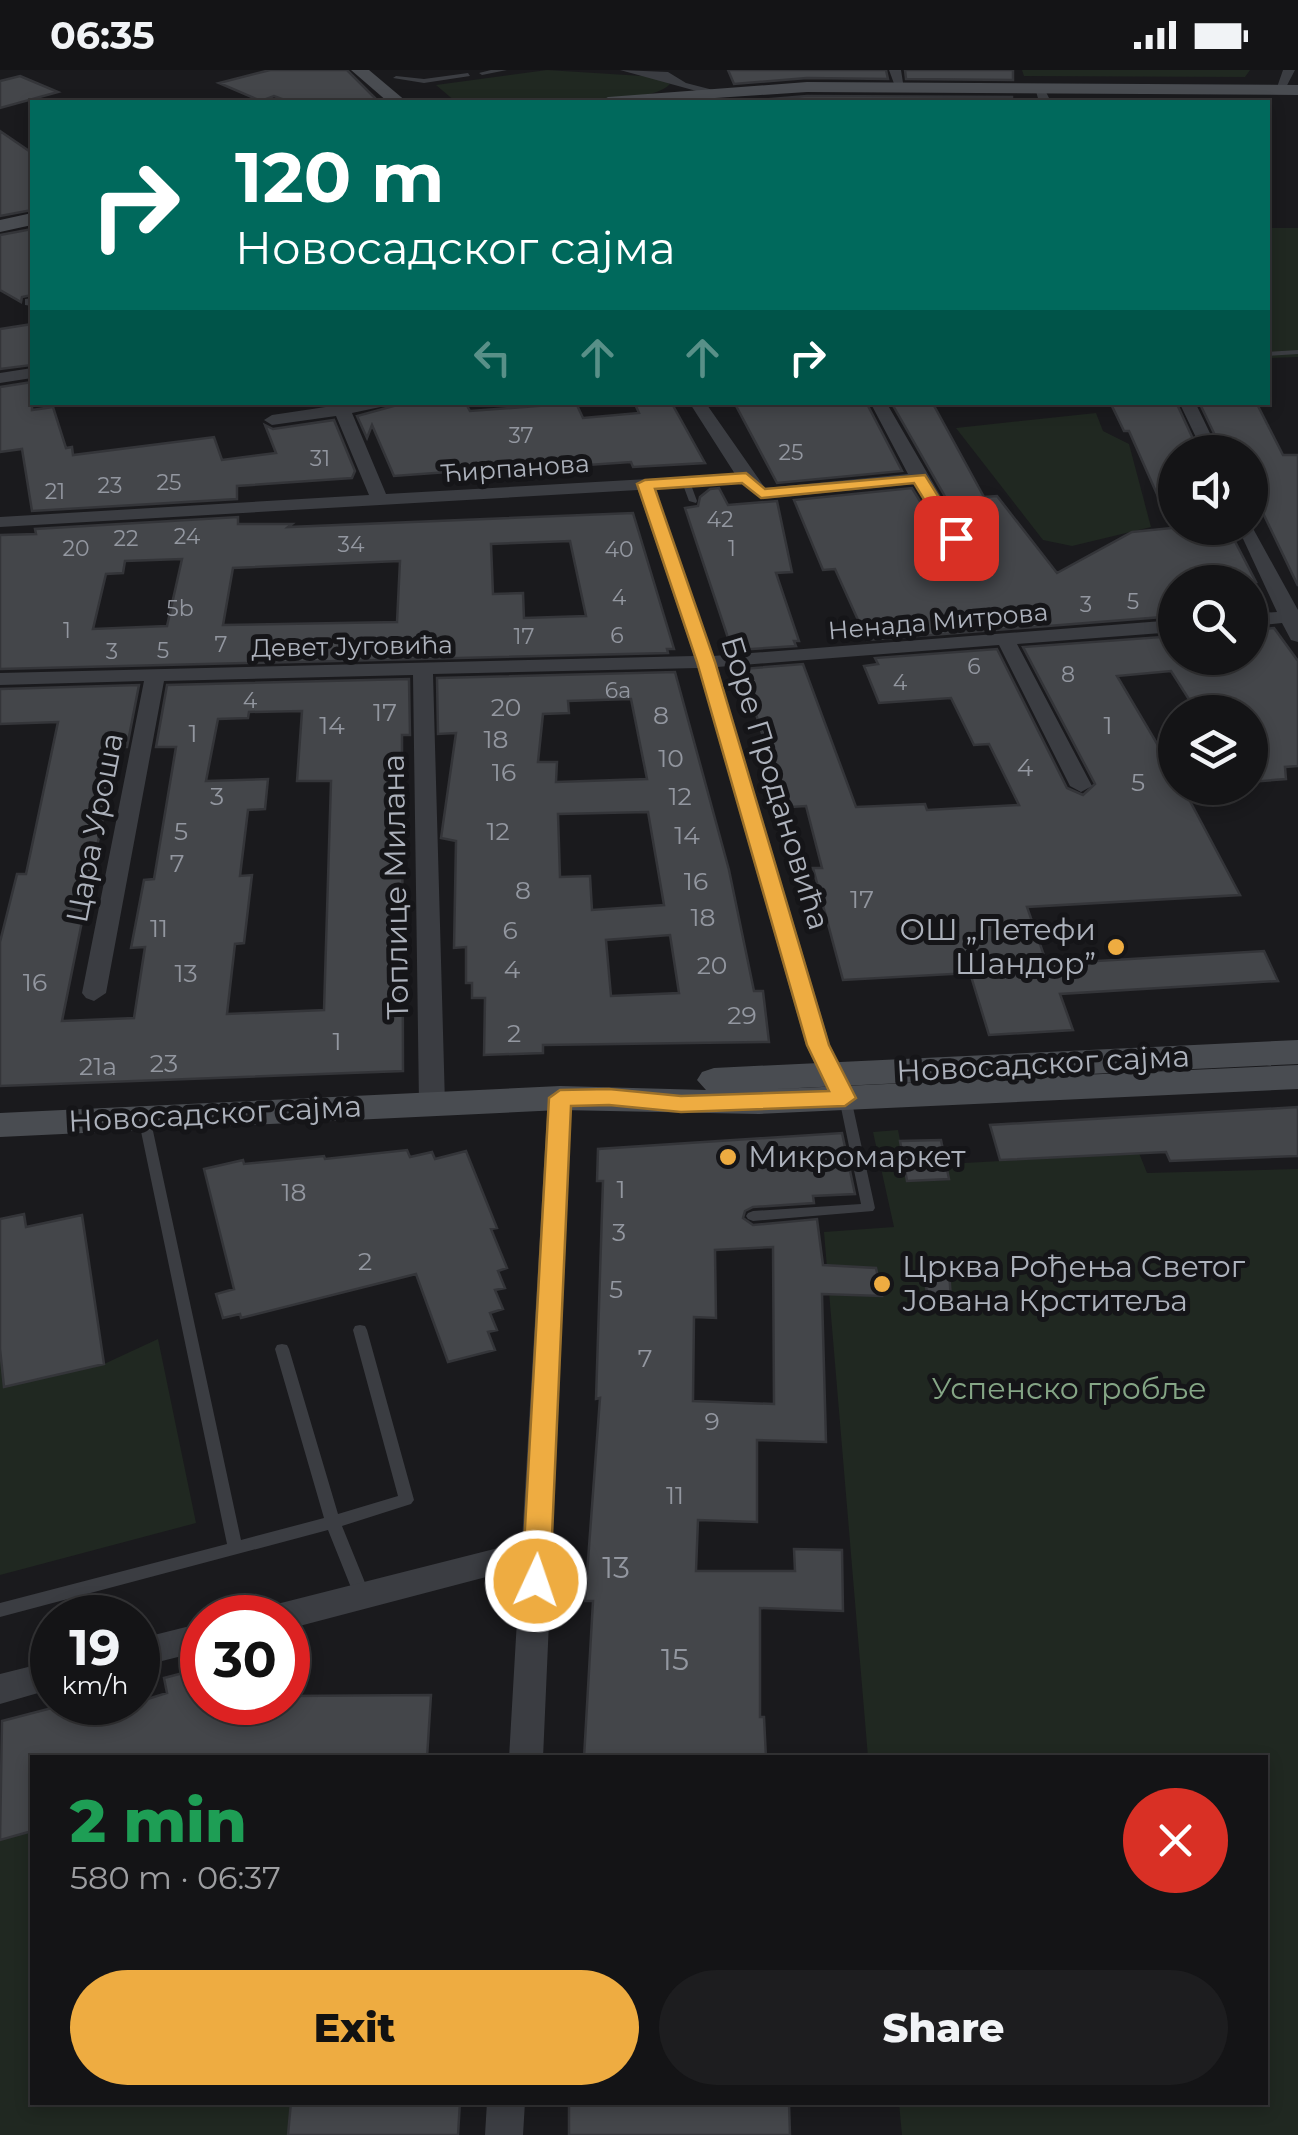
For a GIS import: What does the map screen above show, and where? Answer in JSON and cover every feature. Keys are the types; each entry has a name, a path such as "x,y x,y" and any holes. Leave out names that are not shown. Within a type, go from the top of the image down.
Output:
{"main road":[{"path":"359,70 405,88"},
{"path":"624,100 897,78 1042,96 1298,90"},
{"path":"729,100 1042,96 1298,100"},
{"path":"0,216 30,209"},
{"path":"0,226 30,219"},
{"name":"Новосадског сајма","path":"0,1124 560,1098 609,1097 681,1104 837,1086 1298,1052"},
{"name":"Новосадског сајма","path":"837,1086 1298,1076"}],"street":[{"path":"626,70 668,76 677,84 710,92"},
{"path":"1279,90 1289,70"},
{"path":"649,97 677,84"},
{"path":"0,378 30,373"},
{"path":"272,420 376,405"},
{"path":"699,405 746,478"},
{"path":"880,405 974,568"},
{"path":"1188,405 1203,435"},
{"path":"342,410 380,501"},
{"name":"Ћирпанова","path":"0,522 746,478 761,494 919,478"},
{"name":"Боре Продановића","path":"645,484 706,662 837,1086"},
{"path":"1256,545 1294,616 1298,636"},
{"path":"1268,618 1294,616"},
{"name":"Ненада Митрова","path":"706,662 1158,628"},
{"path":"1006,641 1081,786"},
{"name":"Девет Југовића","path":"0,678 706,662"},
{"name":"Топлице Милана","path":"423,670 432,1104"},
{"name":"Цара Уроша","path":"94,993 156,675"},
{"path":"526,1755 560,1098"},
{"path":"310,1609 538,1550"},
{"path":"0,1689 30,1681"},
{"path":"504,2135 506,2105"}],"lane":[{"path":"482,73 504,70"},
{"path":"405,88 468,75"},
{"path":"1270,354 1298,352"},
{"path":"686,482 692,501"},
{"path":"753,1216 868,1208 837,1086"},
{"path":"144,1117 235,1547"},
{"path":"0,1610 406,1500 360,1330"},
{"path":"282,1349 332,1522 362,1596"}],"green space":[{"path":"547,70 658,77 670,84 655,93 617,100 454,100 436,85"},
{"path":"1022,70 1250,70 1245,77 1024,76"},
{"path":"1270,228 1298,228 1298,357 1270,358"},
{"path":"1096,413 1103,431 1129,444 1151,527 1072,546 1043,540 956,428"},
{"name":"Успенско гробље","path":"898,1130 908,1181 949,1180 947,1164 1139,1153 1147,1173 1298,1169 1298,2135 902,2135 899,2105 1268,2105 1268,1755 868,1755 824,1232 894,1227 873,1132"},
{"path":"158,1339 196,1523 0,1575 0,1349 5,1387 104,1364"},
{"path":"30,1832 30,2105 291,2105 288,2135 0,2135 0,1840"}],"building":[{"path":"270,70 347,70 377,100 285,100 274,96 259,100 219,83"},
{"path":"728,70 886,70 888,79 807,78 734,84"},
{"path":"905,70 1013,70 1013,80 906,79"},
{"path":"20,76 58,92 0,108 0,81"},
{"path":"807,96 1012,97 1012,100 760,100"},
{"path":"0,131 30,152 30,210 0,216"},
{"path":"30,229 30,295 22,297 21,302 0,290 0,235"},
{"path":"30,324 30,365 0,369 0,329"},
{"path":"30,382 32,410 53,407 66,448 72,447 73,455 214,437 222,460 276,453 265,425 273,429 334,420 355,471 352,478 237,486 237,499 32,511 22,449 0,452 0,387"},
{"path":"397,405 467,405 470,411 577,405 583,418 639,413 635,405 673,405 705,463 633,467 631,462 587,462 394,476 372,425 367,438 357,416"},
{"path":"736,405 868,405 902,471 777,483"},
{"path":"893,405 934,405 984,497 997,496 1057,573 1132,532 1158,529 1158,545 1237,545 1247,565 1158,565 1158,617 867,640 835,569 823,570 794,500 912,488 965,575 976,577 987,570"},
{"path":"1111,405 1177,405 1191,435 1158,435 1158,496 1129,431 1124,431"},
{"path":"1200,405 1258,405 1283,455 1298,455 1298,586 1268,524 1268,435 1215,435"},
{"path":"719,488 728,505 777,501 792,572 776,573 799,641 794,641 796,646 736,650 730,644 685,508 698,506 700,497"},
{"path":"633,513 674,649 667,649 668,653 0,669 0,535 36,534 35,529 238,517 238,524 292,524 288,527","holes":["570,541 586,616 524,618 523,593 493,594 491,544","182,559 167,626 93,629 106,574 123,573 125,561","400,561 397,622 223,625 233,568"]},
{"path":"1268,628 1274,628 1298,661 1298,766 1285,767 1286,779 1268,780 1268,695 1186,695 1174,675 1268,675"},
{"path":"1158,637 1158,672 1117,676 1158,745 1158,805 1192,805 1240,895 1027,907 1047,964 1264,951 1278,981 1060,994 1073,1030 989,1035 970,973 843,980 813,868 822,868 806,806 791,807 788,797 782,798 742,669 803,664 856,807 925,804 927,810 1019,805 989,744 974,745 951,698 879,703 864,666 878,664 875,658 997,649 1067,788 1083,795 1095,784 1023,647"},
{"path":"675,672 729,870 754,991 763,991 769,1042 543,1045 543,1053 484,1055 485,998 472,998 472,983 466,983 466,947 454,948 456,841 441,838 456,733 438,734 437,678","holes":["631,699 647,779 556,782 557,762 538,762 543,714 569,713 568,701","648,812 664,905 592,910 590,876 560,877 558,814","670,935 679,993 611,996 606,940"]},
{"path":"409,679 410,735 402,735 403,1071 0,1086 0,942 17,874 26,874 58,722 0,724 0,689 139,685 127,747 120,747 101,827 62,1021 134,1018 145,947 131,948 144,880 154,879 176,747 156,747 167,685","holes":["302,711 297,781 331,781 324,1010 227,1014 235,944 244,943 252,875 240,876 248,810 265,809 268,779 206,781 218,719 248,718 249,712"]},
{"path":"1298,1107 1298,1156 1170,1161 1166,1152 1000,1160 990,1125"},
{"path":"842,1133 855,1194 813,1196 814,1203 753,1207 745,1211 743,1218 753,1225 817,1219 823,1265 876,1268 882,1296 822,1294 826,1442 757,1440 757,1522 698,1520 696,1571 795,1571 794,1549 842,1550 843,1611 760,1608 760,1717 764,1717 766,1755 584,1755 593,1601 585,1601 600,1398 596,1399 603,1181 597,1181 598,1149","holes":["773,1247 774,1404 693,1401 694,1317 716,1318 715,1250"]},
{"path":"941,1140 949,1179 907,1181 900,1141"},
{"path":"407,1150 410,1157 432,1152 435,1159 466,1151 497,1228 491,1229 507,1268 498,1271 505,1288 495,1290 503,1309 490,1313 497,1330 488,1332 495,1350 448,1362 416,1274 241,1318 240,1314 223,1318 216,1294 234,1289 204,1169 243,1160 244,1164"},
{"path":"24,1214 26,1227 82,1215 104,1364 4,1387 0,1349 0,1219"},
{"path":"923,1270 949,1271 951,1299 928,1298"},
{"path":"180,1674 180,1725 310,1725 310,1696 431,1695 427,1755 30,1755 30,1832 0,1840 2,1721 30,1714 30,1725 160,1725 160,1695 167,1693 164,1678"},
{"path":"291,2105 460,2105 458,2135 288,2135"},
{"path":"569,2105 789,2105 790,2135 569,2135"}],"place":[{"name":"ОШ „Петефи Шандор”","path":"1116,947"},
{"name":"Микромаркет","path":"728,1157"},
{"name":"Црква Рођења Светог Јована Крститеља","path":"882,1284"}],"route":[{"path":"536,1581 560,1098 609,1097 681,1104 845,1098 829,1074 818,1045 706,662 645,484 746,478 761,494 919,478 956,538"}]}
